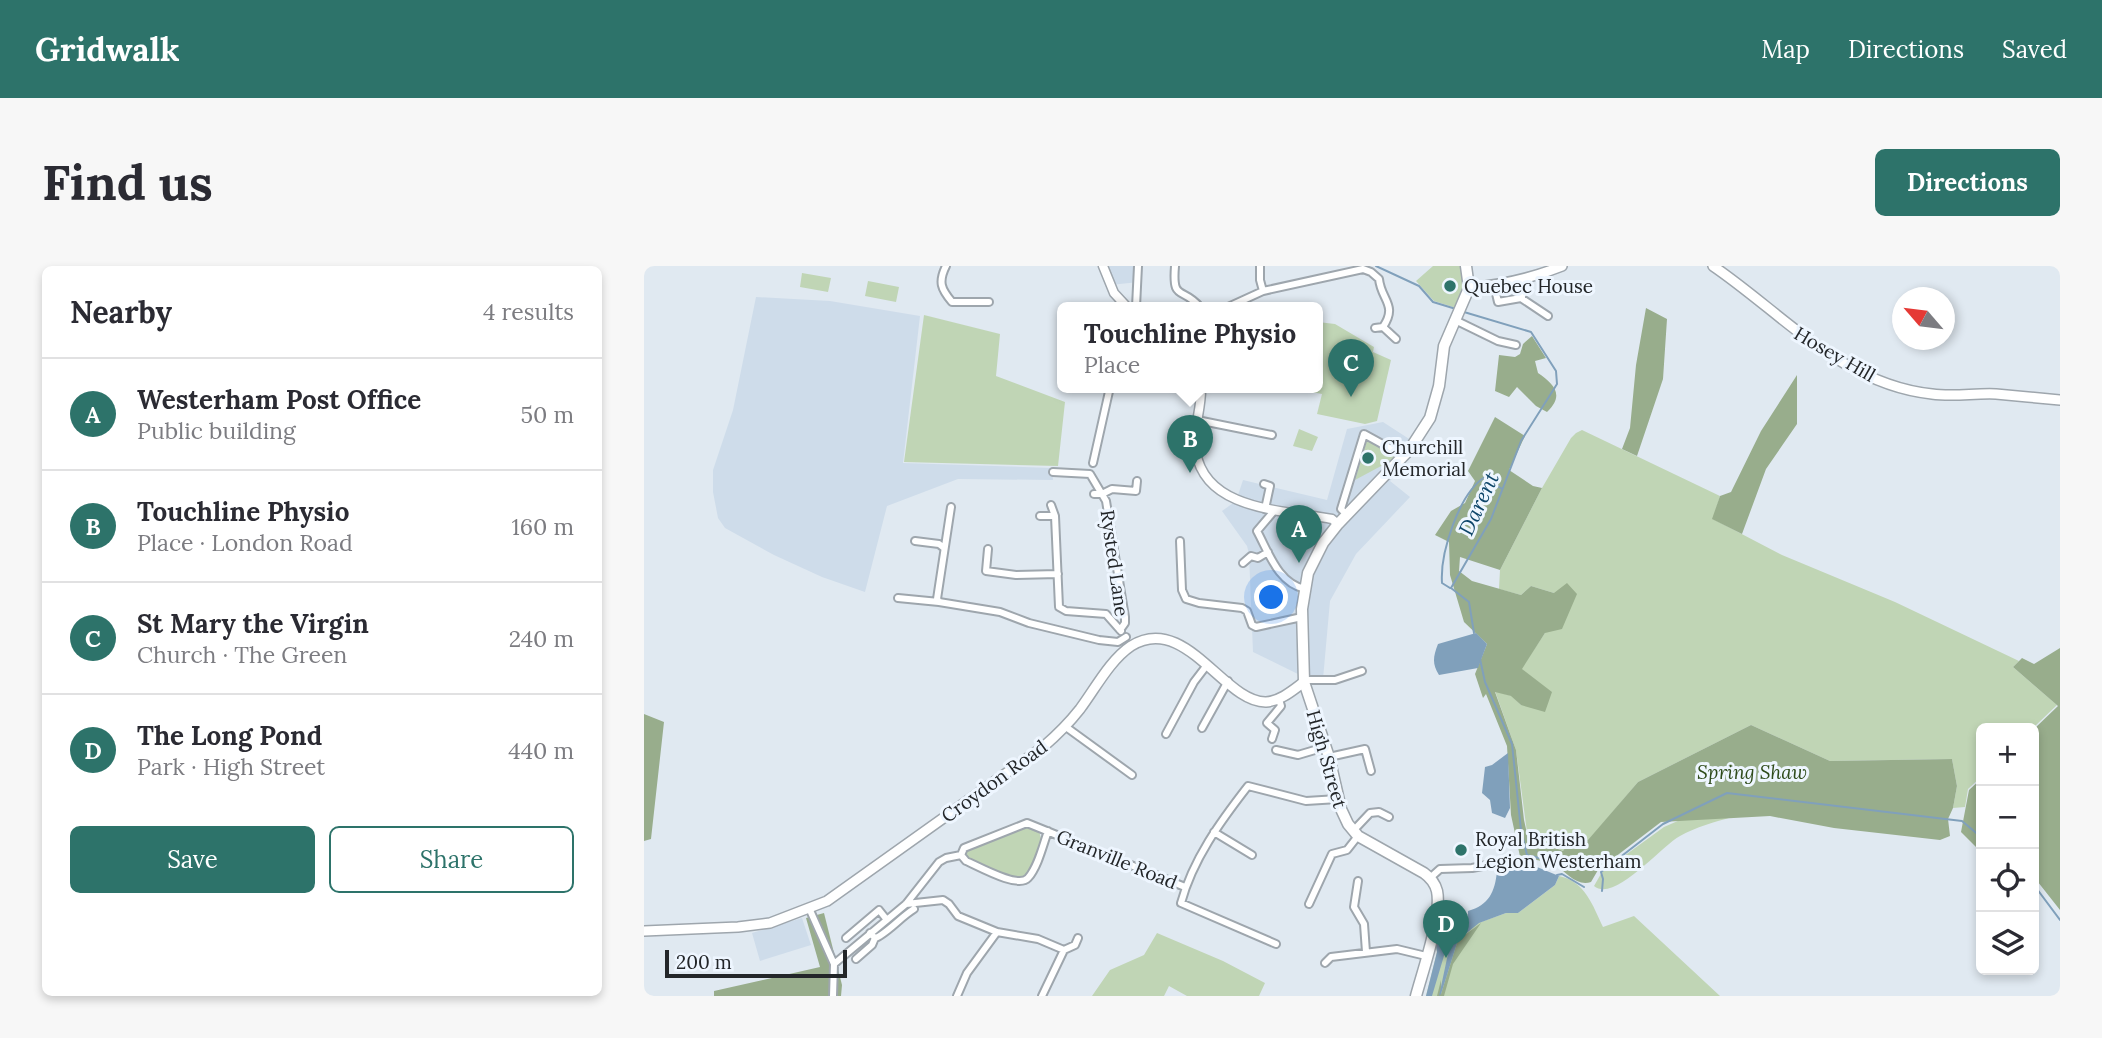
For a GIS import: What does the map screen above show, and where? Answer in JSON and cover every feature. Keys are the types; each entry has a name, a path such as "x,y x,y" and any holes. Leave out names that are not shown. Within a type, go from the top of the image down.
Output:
{"main road":[{"path":"1466,266 1469,288 1542,274 1562,266"},
{"name":"Hosey Hill","path":"1713,266 1793,330 1855,369 1892,385 1931,394 1995,394 2060,400"},
{"name":"High Street","path":"1356,834 1338,799 1327,752 1304,681 1302,617 1308,573 1338,524 1404,456 1423,432 1433,411 1444,346 1469,288"},
{"path":"1130,641 1166,640 1182,647 1251,699 1265,702 1279,699 1304,681"},
{"name":"Croydon Road","path":"644,931 770,923 827,901 1043,747 1066,727 1130,641"},
{"path":"1356,834 1430,878 1436,889 1437,905 1416,996"}],"street":[{"path":"946,266 940,282 941,288 952,302 989,302"},
{"path":"1102,266 1114,293 1122,302"},
{"path":"1136,302 1138,266"},
{"path":"1175,266 1174,288 1195,302"},
{"path":"1260,266 1262,291"},
{"path":"1331,266 1333,275"},
{"path":"1239,302 1262,291 1357,268 1371,272 1379,279 1380,291 1390,304 1390,309 1379,327 1396,339"},
{"path":"1520,279 1523,294 1521,298"},
{"path":"1494,285 1498,302 1521,298 1548,316"},
{"path":"1455,320 1498,341 1516,345"},
{"path":"1093,463 1109,393"},
{"path":"1200,393 1195,452 1205,473 1218,487 1237,499 1265,509 1332,519 1338,524"},
{"path":"1197,420 1272,435"},
{"path":"1347,515 1341,509 1364,433 1404,456"},
{"name":"Rysted Lane","path":"1053,472 1090,474 1106,501 1125,617 1125,623 1120,630"},
{"path":"1102,494 1108,490 1136,491 1137,481"},
{"path":"1265,509 1267,485"},
{"name":"Rysted Lane","path":"1094,494 1102,494"},
{"path":"1051,505 1055,516 1059,607 1062,610 1106,614 1130,641"},
{"path":"939,602 937,599 951,507"},
{"path":"1274,511 1256,531 1273,563 1291,584 1305,589"},
{"path":"1040,516 1055,516"},
{"path":"915,541 939,544 944,550"},
{"path":"1180,541 1182,590 1186,598 1199,603 1242,607 1247,611 1252,625 1256,627 1302,617"},
{"path":"988,550 986,571 1016,575 1058,574"},
{"path":"1243,563 1251,556 1258,558 1268,552"},
{"path":"898,598 1000,611 1029,623 1099,640 1130,641"},
{"path":"1162,724 1168,731 1194,682 1207,665"},
{"path":"1304,681 1335,680 1362,671"},
{"path":"1202,728 1228,681"},
{"path":"1272,738 1275,730 1267,723 1281,706 1279,699"},
{"path":"1066,727 1132,775"},
{"path":"1276,750 1298,755 1365,748 1371,771"},
{"path":"1276,944 1181,903 1193,866 1248,786 1306,801 1338,799"},
{"path":"1309,904 1332,854 1350,847 1370,813 1379,812 1389,817"},
{"name":"Granville Road","path":"1048,831 1030,877 1022,882 966,862 961,855 964,848 1023,823 1048,831 1185,887"},
{"path":"1214,832 1252,855"},
{"path":"834,964 873,936 906,904 939,862 961,855"},
{"path":"1430,878 1444,868 1472,868 1508,861"},
{"path":"1358,881 1354,907 1364,924 1366,952"},
{"path":"906,904 943,900 958,916 997,932 1038,939 1064,950"},
{"path":"809,908 834,964 833,996"},
{"path":"873,936 881,936 914,909"},
{"path":"846,938 879,910 887,920"},
{"path":"1364,924 1373,918"},
{"path":"957,996 968,973 997,932"},
{"path":"856,958 872,945 873,936"},
{"path":"1042,996 1064,950 1075,945 1078,938"},
{"path":"1325,963 1331,957 1398,949 1426,956"}],"shaded area":[{"path":"1102,266 1138,266 1139,282 1110,285"},
{"path":"756,297 830,301 920,316 903,463 1052,468 1053,480 958,479 887,506 865,592 822,577 725,528 718,518 713,492 713,470 733,410"},
{"path":"1383,422 1420,446 1390,481 1410,497 1356,554 1330,601 1323,679 1308,679 1253,652 1249,554 1247,546 1222,511 1236,501 1243,480 1327,500 1347,429"},
{"path":"802,918 811,945 760,961 752,933"}],"green space":[{"path":"1433,266 1463,266 1465,282 1456,308 1434,301 1416,281"},
{"path":"802,273 831,278 828,292 800,287"},
{"path":"868,281 899,287 896,302 865,296"},
{"path":"1646,308 1667,319 1663,379 1637,456 1622,449 1630,428 1636,365"},
{"path":"924,315 1000,334 996,376 1065,402 1058,466 904,462"},
{"path":"1323,323 1335,324 1374,347 1373,352 1391,360 1377,421 1365,424 1317,414 1322,394 1317,393 1323,393"},
{"path":"1532,336 1546,358 1535,361 1538,373 1549,381 1556,395 1547,412 1536,406 1517,387 1509,397 1495,391 1499,355 1515,357"},
{"path":"1797,375 1797,424 1766,469 1742,534 1712,519 1720,496 1731,492 1761,431"},
{"name":"Spring Shaw","path":"1495,417 1525,436 1509,470 1533,486 1542,488 1500,570 1460,557 1459,571 1472,581 1521,595 1531,586 1554,593 1567,583 1577,594 1562,629 1545,633 1522,669 1552,692 1545,712 1521,705 1511,696 1495,692 1516,750 1530,847 1535,849 1548,845 1563,851 1575,836 1588,840 1638,782 1751,725 1830,761 1952,759 1957,786 1948,819 1950,836 1940,840 1834,828 1770,816 1661,822 1598,870 1591,882 1576,881 1548,862 1526,858 1521,861 1511,815 1507,746 1486,694 1483,698 1475,674 1487,644 1464,622 1450,575 1449,542 1435,535 1451,511 1465,503 1475,481 1468,471"},
{"path":"1299,429 1318,437 1312,451 1293,446"},
{"path":"1582,430 1720,496 1713,519 1782,555 1895,602 2019,661 2013,667 2057,705 2038,723 1976,723 1976,782 1968,789 1965,807 1953,808 1957,786 1952,759 1830,761 1751,725 1638,782 1588,841 1563,851 1548,845 1535,849 1529,847 1516,750 1495,691 1512,696 1521,705 1551,692 1521,669 1545,633 1554,593 1531,586 1521,595 1499,589 1500,570 1542,488 1576,433"},
{"path":"1367,440 1396,455 1396,458 1355,480"},
{"path":"2060,648 2060,910 2039,883 2039,724 2058,706 2013,667 2022,658 2034,664"},
{"path":"644,714 664,722 651,839 644,841"},
{"path":"1976,784 1976,847 1961,832 1969,790"},
{"path":"1732,817 1680,836 1614,887 1603,889 1594,886 1602,872 1664,827 1680,820"},
{"path":"1024,826 1039,831 1042,842 1027,874 1020,877 1005,876 966,859 965,852 970,848"},
{"path":"1559,876 1582,889 1603,927 1634,916 1720,996 1426,996 1437,952 1436,946 1432,944 1460,932 1468,921 1481,922 1506,913 1518,913 1555,885"},
{"path":"824,913 842,985 841,996 714,996 714,991 820,967 806,918"},
{"path":"1481,923 1453,964 1444,996 1437,996 1441,980 1441,994 1458,940"},
{"path":"1157,933 1223,961 1265,983 1259,996 1187,996 1169,986 1164,996 1092,996 1110,970 1144,955"}],"water":[{"path":"1476,633 1487,644 1478,668 1439,675 1434,660 1438,644"},
{"path":"1508,753 1510,808 1505,818 1492,813 1490,800 1482,793 1485,767"},
{"path":"1537,867 1559,876 1555,885 1518,913 1506,913 1479,923 1458,940 1439,996 1449,949 1446,949 1432,996 1426,996 1437,952 1436,946 1432,944 1460,932 1468,921 1468,911 1490,897 1497,871"}],"waterway":[{"name":"Darent","path":"1376,266 1419,286 1433,302 1456,309"},
{"name":"Darent","path":"1464,312 1531,332 1556,371 1557,384 1521,441 1491,519 1451,588 1469,602 1474,633"},
{"path":"1450,588 1442,583 1442,570 1448,540 1459,510 1467,496 1485,477 1502,489"},
{"name":"Darent","path":"1480,659 1485,682 1512,744 1521,830 1527,855 1539,858"},
{"path":"1602,891 1601,872 1663,824 1727,793 1962,821 1976,833"},
{"path":"1557,875 1562,874 1584,887"},
{"path":"2039,892 2060,920"}],"place":[{"name":"Quebec House","path":"1450,286"},
{"name":"St Mary the Virgin","path":"1351,397"},
{"name":"Churchill Memorial","path":"1368,458"},
{"name":"Touchline Physio","path":"1190,473"},
{"name":"Westerham Post Office","path":"1299,563"},
{"name":"Royal British Legion Westerham","path":"1461,850"},
{"name":"The Long Pond","path":"1446,958"}]}
